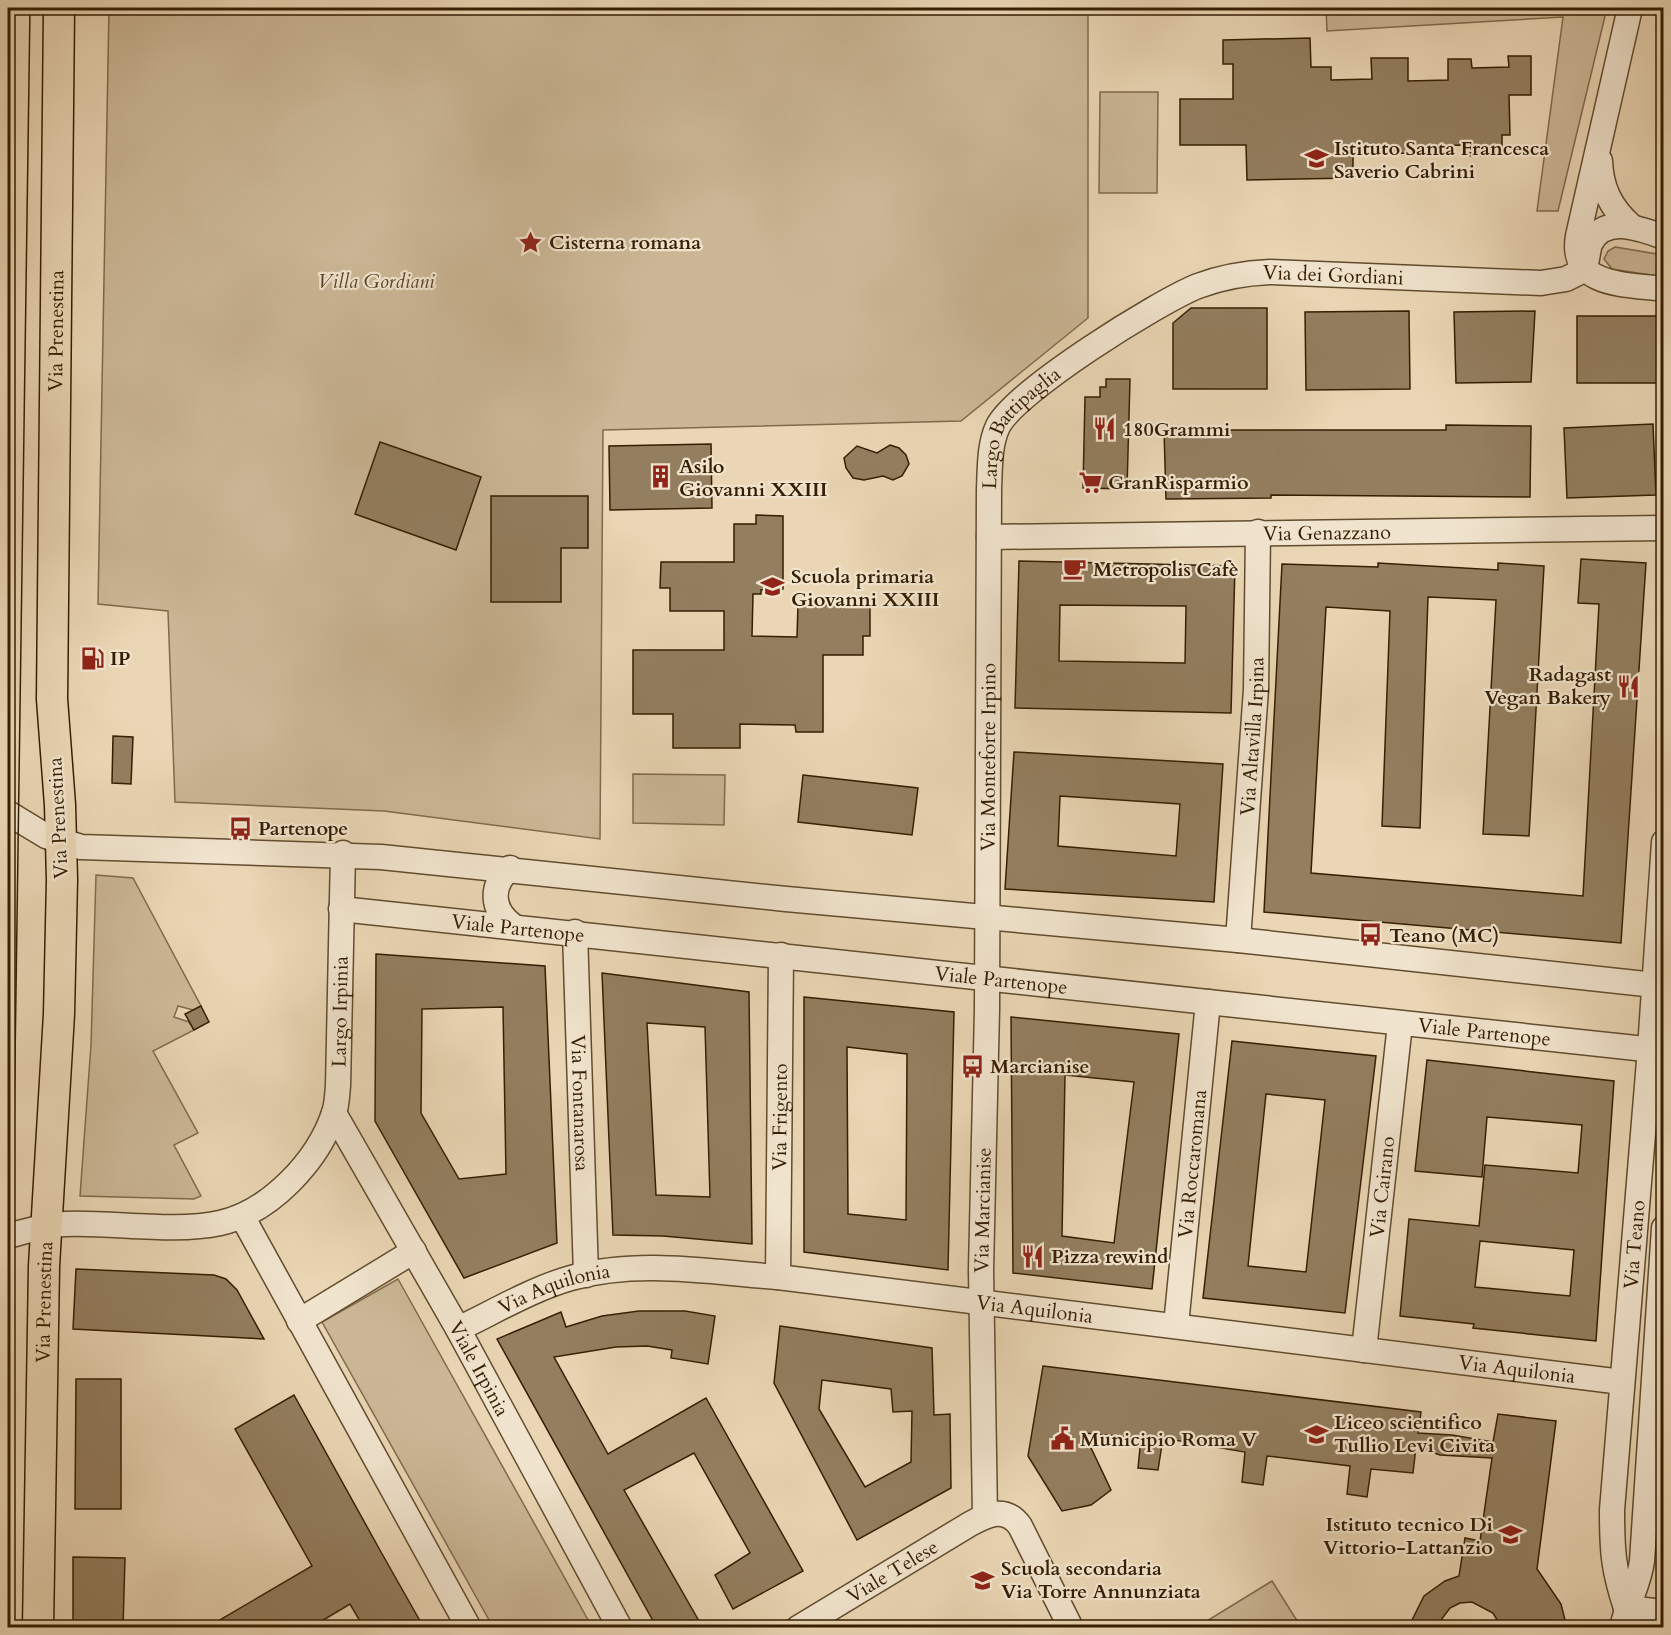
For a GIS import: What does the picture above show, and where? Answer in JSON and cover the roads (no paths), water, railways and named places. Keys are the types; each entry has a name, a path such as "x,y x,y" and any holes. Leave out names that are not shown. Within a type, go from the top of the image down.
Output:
{"main road":[{"name":"Via Prenestina","path":"38,1628 46,1227 59,1014 62,842 52,699 59,8"}],"street":[{"path":"1630,8 1577,241 1579,256 1585,269 1599,280 1664,289"},
{"path":"1599,137 1602,182 1613,207 1630,225"},
{"path":"1585,269 1594,239 1612,227 1630,225 1664,237"},
{"name":"Via dei Gordiani","path":"1098,345 1187,291 1238,275 1270,272 1541,283 1566,279 1585,269"},
{"name":"Largo Battipaglia","path":"989,537 990,465 998,426 1017,403 1032,390 1098,345"},
{"name":"Via Genazzano","path":"989,537 1664,528"},
{"name":"Via Altavilla Irpina","path":"1238,940 1256,689 1258,532"},
{"name":"Via Monteforte Irpino","path":"987,977 989,537"},
{"path":"8,813 36,831 81,847 342,853 510,868 986,919 1238,940 1659,985"},
{"name":"Via Teano","path":"1624,1618 1612,1555 1612,1510 1622,1382 1657,1055 1664,842"},
{"name":"Largo Irpinia","path":"8,1236 71,1224 198,1225 219,1223 242,1216 280,1191 303,1168 316,1150 334,1113 338,1086 342,853"},
{"path":"510,868 500,878 495,895 500,913 512,925"},
{"name":"Viale Partenope","path":"341,909 512,925 987,977 1657,1055"},
{"name":"Via Fontanarosa","path":"575,932 585,1275"},
{"name":"Via Frigento","path":"778,1277 781,956"},
{"name":"Via Marcianise","path":"985,1516 982,1303 987,977"},
{"name":"Via Roccaromana","path":"1176,1325 1208,1002"},
{"name":"Via Cairano","path":"1364,1350 1400,1024"},
{"name":"Viale Irpinia","path":"334,1113 458,1329 620,1628"},
{"path":"242,1216 469,1628"},
{"name":"Via Teano","path":"1624,1618 1640,1576 1664,1228"},
{"path":"299,1321 414,1251"},
{"name":"Via Aquilonia","path":"458,1329 558,1282 585,1275 642,1268 778,1277 1622,1382"},
{"path":"1612,1510 1620,1520 1628,1524 1645,1516"},
{"path":"985,1516 999,1513 1010,1516 1018,1523 1071,1628"},
{"name":"Viale Telese","path":"798,1628 985,1516"},
{"path":"1624,1618 1664,1612"}],"tram line":[{"path":"8,1552 30,8"}],"place":[{"name":"Istituto Santa Francesca Saverio Cabrini","path":"1316,159"},
{"name":"Cisterna romana","path":"531,242"},
{"name":"180Grammi","path":"1105,429"},
{"name":"Asilo Giovanni XXIII","path":"661,477"},
{"name":"GranRisparmio","path":"1090,482"},
{"name":"Metropolis Cafè","path":"1075,569"},
{"name":"Scuola primaria Giovanni XXIII","path":"773,587"},
{"name":"IP","path":"92,658"},
{"name":"Radagast Vegan Bakery","path":"1629,686"},
{"name":"Partenope","path":"240,828"},
{"name":"Teano (MC)","path":"1371,935"},
{"name":"Marcianise","path":"972,1066"},
{"name":"Pizza rewind","path":"1033,1256"},
{"name":"Liceo scientifico Tullio Levi Civita","path":"1316,1434"},
{"name":"Municipio Roma V","path":"1062,1439"},
{"name":"Istituto tecnico Di Vittorio-Lattanzio","path":"1511,1535"},
{"name":"Scuola secondaria Via Torre Annunziata","path":"983,1580"}],"park label":[{"name":"Villa Gordiani","path":"376,281"}]}
